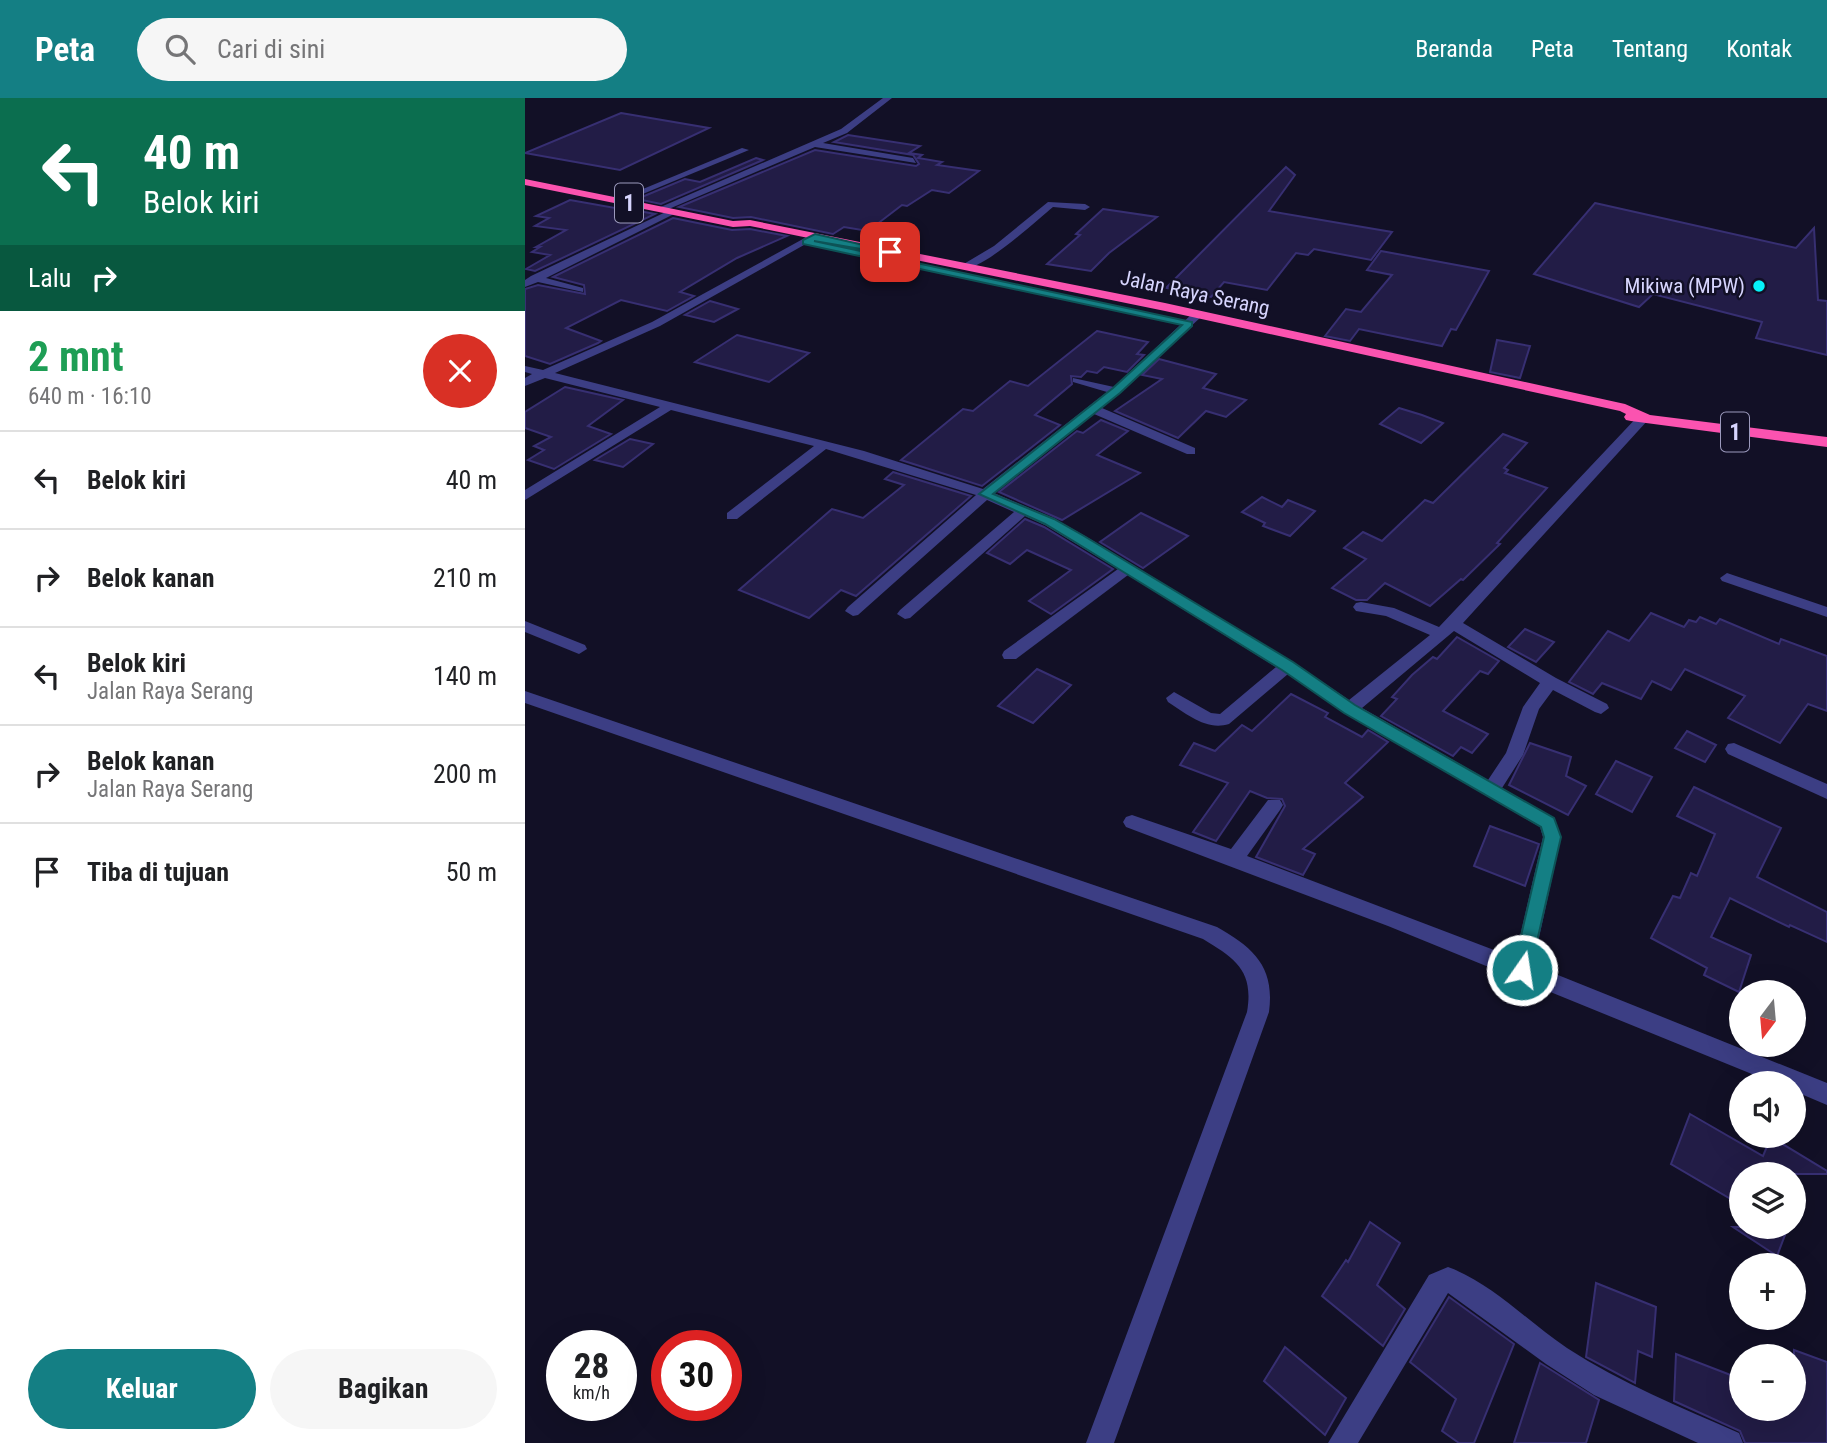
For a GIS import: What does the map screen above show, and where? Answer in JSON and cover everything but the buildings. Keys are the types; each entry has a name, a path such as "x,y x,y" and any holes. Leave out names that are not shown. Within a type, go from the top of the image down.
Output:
{"highway":[{"name":"Jalan Raya Serang","path":"525,182 675,211 733,224 741,229 966,267 1604,414 1827,442"},
{"name":"Jalan Raya Serang","path":"811,239 1193,319"}],"street":[{"path":"661,209 844,131 888,98"},
{"path":"814,144 913,161"},
{"path":"618,201 745,150"},
{"path":"966,267 997,248 1051,204 1085,208"},
{"path":"530,281 675,211"},
{"path":"525,382 656,324 811,239"},
{"path":"530,281 579,290"},
{"path":"853,611 985,494 1116,391 1193,319"},
{"path":"525,369 824,445 985,494 1060,527 1287,666 1350,709 1548,823 1552,837 1522,970"},
{"path":"1077,380 1116,391"},
{"path":"525,496 671,405"},
{"path":"1093,409 1191,451"},
{"path":"1350,709 1446,628 1644,417"},
{"path":"732,516 824,445"},
{"path":"905,614 1023,511"},
{"path":"1010,655 1127,569"},
{"path":"1727,578 1827,612"},
{"path":"1361,607 1446,628 1601,708"},
{"path":"525,626 579,649"},
{"path":"1174,698 1207,719 1223,720 1287,666"},
{"path":"1490,791 1514,755 1531,707 1550,682"},
{"path":"525,697 1210,933 1230,944 1246,958 1257,973 1260,985 1262,997 1258,1012 1100,1443"},
{"path":"1734,749 1827,792"},
{"path":"1235,858 1275,804"},
{"path":"1132,822 1235,858 1522,970 1827,1094"},
{"path":"1342,1443 1438,1284 1448,1280 1459,1284 1555,1355 1603,1386 1729,1443"}],"place":[{"name":"Mikiwa (MPW)","path":"1759,286"}],"route":[{"path":"890,252 815,236 806,242 1189,324 1116,391 985,494 1050,522 1080,539 1287,666 1350,709 1548,823 1552,837 1522,970"}]}
